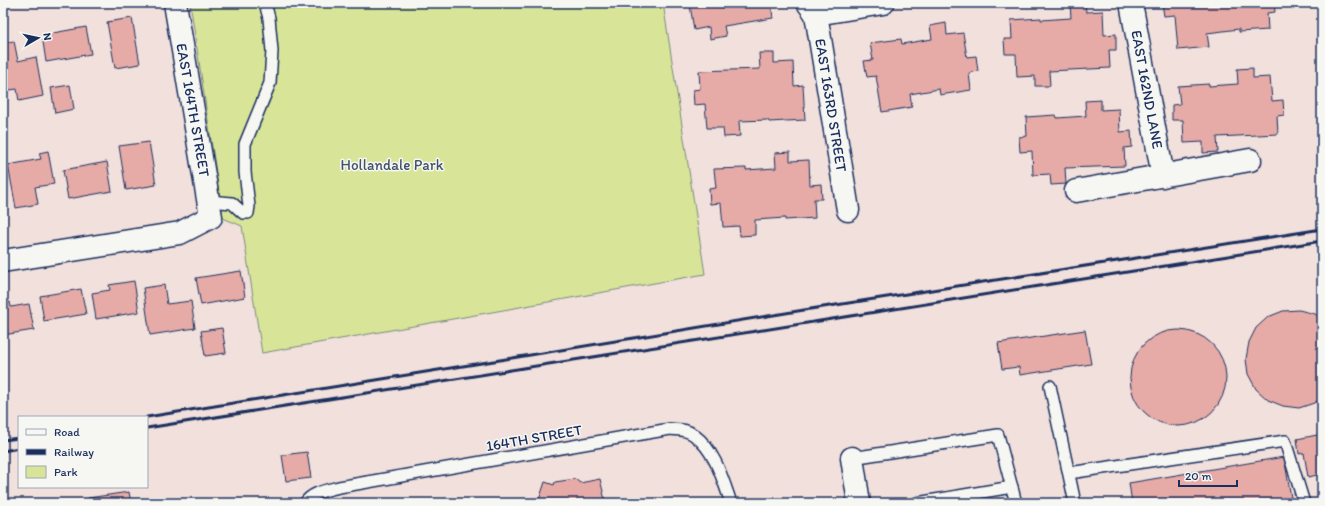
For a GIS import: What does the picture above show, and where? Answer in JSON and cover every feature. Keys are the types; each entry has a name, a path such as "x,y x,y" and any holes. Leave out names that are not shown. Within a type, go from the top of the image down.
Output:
{"street":[{"name":"EAST 164TH STREET","path":"175,3 210,209"},
{"path":"812,9 883,3"},
{"name":"EAST 162ND LANE","path":"1131,3 1163,176"},
{"name":"EAST 163RD STREET","path":"812,9 848,210"},
{"path":"1076,191 1250,160"},
{"path":"3,260 180,233 210,209"},
{"path":"852,458 859,503"}],"lane":[{"path":"210,209 232,203 243,213 248,213 249,206 245,172 245,144 270,83 272,51 269,18 265,3"},
{"path":"1050,386 1075,503"},
{"name":"164TH STREET","path":"306,503 320,491 339,487 670,429 684,430 694,434 707,447 719,469 731,503"},
{"path":"852,458 998,435 1016,503"},
{"path":"1068,473 1285,441 1304,503"},
{"path":"916,503 1012,487"}],"green space":[{"name":"Hollandale Park","path":"190,3 663,3 705,274 262,353 242,226 223,218"}],"building":[{"path":"680,3 777,3 771,4 773,18 724,26 726,36 710,39 709,27 694,30 690,5 680,6"},
{"path":"1070,3 1085,3 1086,12 1103,11 1104,35 1116,34 1116,50 1109,50 1110,68 1049,71 1050,86 1035,86 1035,76 1017,77 1016,54 1005,54 1004,39 1012,39 1011,20 1071,18"},
{"path":"1162,3 1274,3 1275,12 1267,13 1268,30 1239,32 1239,29 1207,33 1209,47 1178,50 1175,15 1164,16"},
{"path":"132,18 140,64 115,68 107,22"},
{"path":"946,23 947,35 963,33 967,57 976,56 978,71 969,73 971,90 940,95 939,89 910,94 912,107 882,112 876,76 867,77 864,61 873,60 870,43 901,39 902,44 932,39 930,26"},
{"path":"86,27 91,54 46,62 42,35"},
{"path":"14,41 18,61 36,57 43,96 19,101 17,89 3,91 3,43"},
{"path":"759,53 774,53 774,63 793,62 794,86 803,85 805,120 769,122 768,120 739,121 740,136 724,137 723,128 707,128 705,104 694,105 693,90 700,89 699,71 760,69"},
{"path":"1253,68 1253,78 1270,77 1272,101 1283,100 1284,115 1277,116 1278,134 1217,137 1218,152 1203,153 1203,142 1184,143 1183,120 1172,120 1172,105 1180,104 1178,86 1238,84 1237,69"},
{"path":"70,85 74,109 55,113 51,88"},
{"path":"1101,100 1101,110 1119,109 1120,132 1131,131 1132,147 1124,148 1125,166 1065,168 1066,184 1051,185 1050,174 1033,175 1032,151 1020,152 1019,137 1027,136 1026,117 1056,115 1057,118 1086,116 1085,101"},
{"path":"149,142 156,185 126,190 119,146"},
{"path":"48,151 54,184 35,187 38,204 16,208 8,165 41,159 39,153"},
{"path":"790,152 790,161 809,160 810,185 821,184 822,199 814,199 815,218 755,220 755,235 740,236 739,226 723,227 721,203 710,204 709,189 716,188 714,169 746,168 746,170 776,168 775,153"},
{"path":"107,162 112,191 68,199 63,170"},
{"path":"3,181 7,210 3,210"},
{"path":"241,271 245,297 201,305 196,278"},
{"path":"134,281 139,312 96,319 92,293 110,290 109,285"},
{"path":"164,285 167,304 191,301 195,328 150,335 143,288"},
{"path":"81,289 86,314 44,321 40,296"},
{"path":"10,302 11,307 29,304 34,330 3,335 3,303"},
{"path":"1299,310 1315,314 1322,319 1322,398 1314,403 1299,408 1283,406 1268,400 1256,389 1248,374 1246,359 1249,342 1256,328 1268,317 1283,311"},
{"path":"222,328 226,353 205,356 201,331"},
{"path":"1085,330 1091,364 1020,375 1019,367 1002,369 998,343"},
{"path":"1178,330 1196,334 1205,338 1212,344 1218,351 1222,360 1226,378 1222,396 1218,405 1212,412 1205,418 1196,422 1178,426 1160,422 1151,418 1144,412 1138,405 1134,396 1130,378 1134,360 1138,351 1144,344 1151,338 1160,334"},
{"path":"1322,434 1322,474 1308,477 1304,453 1299,454 1297,439"},
{"path":"307,452 311,478 286,481 282,455"},
{"path":"1284,457 1292,503 1132,503 1129,483"},
{"path":"575,479 580,483 600,479 605,500 613,503 538,503 545,482 554,485 555,482"},
{"path":"129,492 131,503 89,503 88,498"}],"railway":[{"path":"148,417 804,310 1322,229"},
{"path":"148,428 1322,241"},
{"path":"3,440 18,438"},
{"path":"3,451 18,448"}]}
